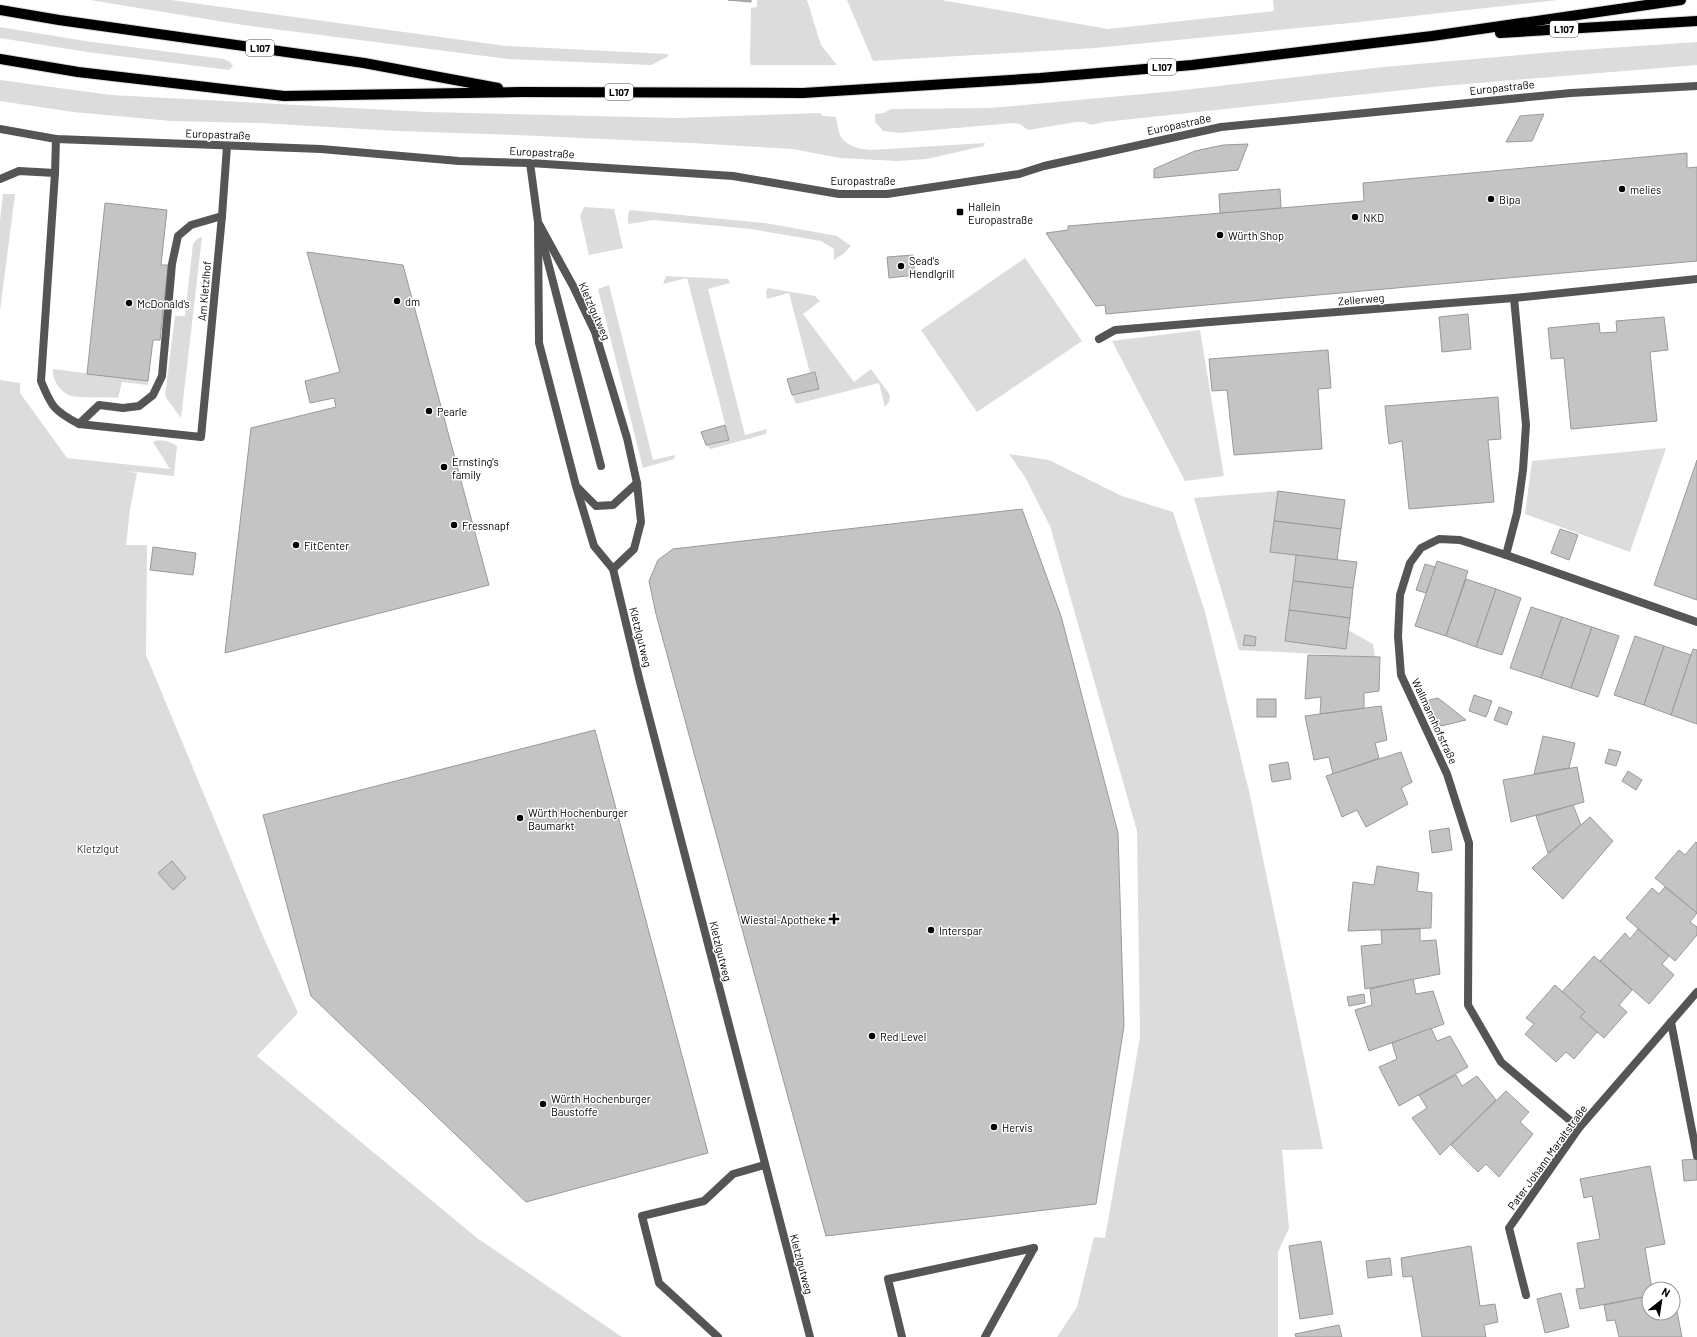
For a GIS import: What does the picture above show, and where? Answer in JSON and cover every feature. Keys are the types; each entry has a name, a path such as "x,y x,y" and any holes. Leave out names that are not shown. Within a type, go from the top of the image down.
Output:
{"main road":[{"name":"L107","path":"0,59 78,72 284,96 520,92 803,92 1040,78 1192,64 1432,36 1681,0"},
{"name":"L107","path":"0,10 59,20 364,63 520,92"},
{"name":"L107","path":"1432,36 1697,21"}],"street":[{"name":"Europastraße","path":"0,129 56,139 321,149 459,161 530,163 733,176 839,194 887,194 1019,174 1044,166 1221,128 1572,92 1697,86"},
{"path":"56,139 41,381 50,402 61,415 79,424 99,405 123,408 139,406 153,395 162,376 172,264 178,236 190,225 222,216"},
{"name":"Am Kletzlhof","path":"79,424 201,437 222,216 227,146"},
{"name":"Kletzlgutweg","path":"530,163 538,222 539,343 576,486 594,546 613,570 642,690 764,1165 810,1337"},
{"path":"0,179 19,171 55,173"},
{"name":"Kletzlgutweg","path":"538,222 573,286 594,332 627,438 637,483 640,522 634,549 613,570"},
{"path":"538,222 601,466"},
{"name":"Zellerweg","path":"1100,339 1115,330 1514,298 1697,279"},
{"path":"1506,554 1517,513 1523,470 1526,425 1514,298"},
{"path":"576,486 596,506 613,505 637,483"},
{"name":"Wallmannhofstraße","path":"1579,1128 1501,1062 1468,1005 1469,844 1447,774 1401,675 1398,636 1400,595 1410,562 1421,548 1439,539 1460,540 1506,554 1697,622"},
{"name":"Pater Johann Maraltstraße","path":"1526,1295 1509,1228 1579,1128 1697,992"},
{"path":"1671,1022 1697,1156"},
{"path":"718,1337 659,1283 642,1216 704,1201 733,1174 764,1165"},
{"path":"902,1337 888,1279 1034,1248 985,1337"}],"green space":[{"path":"90,0 171,0 506,46 667,54 669,56 651,65 508,59 243,25"},
{"path":"757,0 807,0 821,45 837,65 751,65 751,8 757,7"},
{"path":"847,0 941,0 1108,29 1274,11 1273,0 1558,0 1350,23 1095,48 873,61"},
{"path":"0,27 85,41 224,59 230,62 233,66 229,70 87,52 0,38"},
{"path":"1697,42 1697,65 1442,86 1104,122 1091,125 1085,122 1076,122 1028,130 1020,124 1013,123 899,133 883,131 875,122 875,114 884,113 891,109 991,108 1175,91 1384,67 1565,51"},
{"path":"0,80 111,95 427,112 677,118 820,113 823,116 836,117 840,135 843,139 850,145 862,149 871,150 985,143 984,146 927,159 897,161 840,158 793,149 691,143 397,131 261,123 171,121 73,112 0,101"},
{"path":"3,194 15,194 0,311 0,221"},
{"path":"584,207 614,209 623,248 589,255 580,216"},
{"path":"630,210 765,223 837,236 851,246 834,260 834,249 821,241 751,229 654,220 628,224 628,215"},
{"path":"202,237 181,418 165,396 175,316 185,316 193,244 197,239"},
{"path":"1025,258 1082,341 977,412 921,330"},
{"path":"666,276 728,279 730,283 708,289 745,435 767,429 766,434 711,449 706,445 729,439 687,278 663,284"},
{"path":"609,285 653,460 675,455 674,459 643,468 598,289"},
{"path":"768,288 815,296 820,301 803,314 854,382 871,369 890,395 889,402 885,407 879,383 796,404 792,395 819,389 815,372 810,373 789,293 767,299 766,291"},
{"path":"1200,330 1224,476 1185,481 1112,341"},
{"path":"53,369 148,381 148,385 122,382 118,398 71,396 60,389 55,381"},
{"name":"Kletzlgut","path":"0,380 20,383 20,393 67,458 170,469 153,442 162,440 177,446 174,476 126,471 137,473 130,509 126,545 147,545 146,655 262,934 298,1013 257,1056 477,1238 622,1337 0,1337"},
{"path":"1666,448 1630,552 1525,514 1532,461"},
{"path":"1009,454 1049,460 1122,496 1173,512 1205,612 1249,791 1323,1149 1282,1150 1289,1228 1278,1252 1278,1337 1057,1337 1077,1307 1094,1237 1105,1238 1140,1037 1137,831 1050,526 1025,477"},
{"path":"1278,491 1270,551 1296,555 1285,641 1345,649 1348,630 1373,644 1375,657 1239,650 1194,498"}],"building":[{"path":"728,0 751,0 751,2"},
{"path":"1544,114 1532,141 1506,142 1520,116"},
{"path":"1248,144 1238,170 1154,178 1154,169 1195,151 1223,145"},
{"path":"1687,153 1687,168 1697,167 1697,261 1106,314 1105,305 1096,306 1046,233 1068,230 1068,226 1364,201 1363,183"},
{"path":"1280,189 1281,208 1220,213 1219,194"},
{"name":"McDonald's","path":"105,203 167,210 161,265 168,265 160,340 153,340 148,381 87,374"},
{"path":"307,252 403,265 489,585 225,653 251,428 336,407 334,398 310,403 305,381 340,372"},
{"name":"Sead's Hendlgrill","path":"913,255 915,275 889,278 887,257"},
{"path":"1468,314 1471,349 1442,352 1439,317"},
{"path":"1664,317 1668,350 1650,352 1657,421 1571,429 1564,358 1551,359 1548,328 1599,323 1600,333 1617,332 1616,321"},
{"path":"1328,350 1331,388 1318,389 1322,449 1234,455 1227,390 1212,391 1209,359"},
{"path":"815,372 819,389 792,395 787,379"},
{"path":"1498,397 1501,439 1488,440 1494,502 1409,509 1402,441 1389,444 1385,406"},
{"path":"725,425 729,440 706,445 701,432"},
{"path":"1697,460 1697,600 1654,585"},
{"path":"1278,491 1345,500 1341,529 1274,521"},
{"name":"Interspar","path":"1022,509 1061,616 1118,833 1124,1026 1096,1204 826,1236 656,614 649,581 658,560 673,549"},
{"path":"1274,521 1341,529 1337,560 1270,552"},
{"path":"1560,529 1578,535 1569,560 1551,553"},
{"path":"153,547 196,553 193,575 150,570"},
{"path":"1296,555 1357,562 1353,588 1293,581"},
{"path":"1437,561 1468,571 1446,636 1415,626"},
{"path":"1425,564 1435,567 1426,593 1416,590"},
{"path":"1466,579 1496,589 1476,647 1446,636"},
{"path":"1293,581 1353,588 1350,618 1289,610"},
{"path":"1496,589 1521,598 1502,655 1476,647"},
{"path":"1531,607 1562,617 1541,678 1510,668"},
{"path":"1289,610 1350,618 1346,649 1285,641"},
{"path":"1562,617 1592,627 1571,688 1541,678"},
{"path":"1592,627 1619,636 1598,697 1571,688"},
{"path":"1245,635 1256,637 1255,646 1243,645"},
{"path":"1635,636 1664,646 1644,705 1614,695"},
{"path":"1664,646 1691,655 1671,715 1644,705"},
{"path":"1693,649 1697,650 1697,724 1671,715"},
{"path":"1308,655 1380,657 1379,691 1364,693 1364,708 1320,714 1321,697 1305,699"},
{"path":"1474,695 1492,701 1486,717 1469,711"},
{"path":"1438,698 1466,720 1441,726 1426,701"},
{"path":"1257,699 1276,699 1276,717 1257,717"},
{"path":"1381,706 1387,740 1375,743 1379,758 1333,774 1329,757 1314,760 1305,716"},
{"path":"1499,707 1512,712 1507,725 1494,720"},
{"path":"595,730 708,1153 526,1202 311,996 263,815"},
{"path":"1543,736 1575,743 1569,768 1534,774"},
{"path":"1609,749 1621,752 1616,766 1605,763"},
{"path":"1401,752 1412,782 1401,788 1408,804 1366,827 1357,810 1342,817 1326,776"},
{"path":"1288,762 1291,779 1272,782 1269,765"},
{"path":"1577,767 1584,802 1511,822 1503,780"},
{"path":"1628,771 1642,780 1636,790 1622,781"},
{"path":"1573,805 1581,825 1548,853 1536,816"},
{"path":"1590,817 1613,841 1563,899 1532,868"},
{"path":"1449,828 1452,850 1432,853 1429,831"},
{"path":"1696,842 1697,913 1655,878 1679,850 1685,855"},
{"path":"172,861 186,878 173,890 158,873"},
{"path":"1377,866 1419,873 1417,891 1432,893 1431,928 1348,931 1353,882 1374,885"},
{"path":"1665,887 1697,913 1690,922 1697,927 1697,935 1675,961 1626,918 1652,888 1659,894"},
{"path":"1420,929 1420,941 1436,940 1440,974 1365,989 1361,946 1382,944 1381,930"},
{"path":"1638,929 1669,956 1662,964 1674,975 1649,1004 1600,961 1625,933 1630,939"},
{"path":"1594,956 1632,990 1619,1005 1627,1012 1604,1038 1580,1017 1585,1012 1562,992"},
{"path":"1413,979 1416,994 1433,991 1444,1024 1369,1051 1355,1010 1372,1005 1370,989"},
{"path":"1555,985 1585,1012 1580,1017 1597,1032 1574,1059 1566,1052 1556,1062 1525,1034 1534,1024 1526,1018"},
{"path":"1364,994 1365,1003 1349,1006 1347,997"},
{"path":"1431,1028 1437,1041 1450,1036 1468,1067 1399,1106 1379,1067 1397,1059 1392,1043"},
{"path":"1456,1075 1462,1086 1477,1076 1496,1100 1440,1155 1412,1118 1427,1108 1419,1095"},
{"path":"1506,1091 1529,1112 1520,1122 1533,1134 1499,1177 1486,1164 1478,1172 1451,1145"},
{"path":"1697,1159 1697,1180 1684,1181 1682,1160"},
{"path":"1650,1166 1665,1244 1645,1248 1651,1281 1641,1281 1641,1298 1580,1309 1576,1289 1585,1288 1577,1243 1600,1239 1592,1196 1584,1198 1580,1179"},
{"path":"1321,1241 1333,1314 1300,1319 1289,1246"},
{"path":"1471,1246 1480,1306 1495,1304 1498,1322 1484,1325 1486,1337 1422,1337 1412,1276 1403,1277 1401,1258"},
{"path":"1390,1258 1392,1275 1368,1278 1366,1261"},
{"path":"1561,1293 1569,1327 1545,1333 1537,1299"},
{"path":"1641,1298 1641,1321 1679,1321 1682,1337 1619,1337 1615,1320 1607,1321 1604,1305"},
{"path":"1339,1325 1342,1337 1296,1337 1295,1334"}],"place":[{"name":"melies","path":"1622,189"},
{"name":"Bipa","path":"1491,199"},
{"name":"Hallein Europastraße","path":"960,212"},
{"name":"NKD","path":"1355,217"},
{"name":"Würth Shop","path":"1220,235"},
{"name":"Sead's Hendlgrill","path":"901,266"},
{"name":"dm","path":"397,301"},
{"name":"McDonald's","path":"129,303"},
{"name":"Pearle","path":"429,411"},
{"name":"Ernsting's family","path":"444,467"},
{"name":"Fressnapf","path":"454,525"},
{"name":"FitCenter","path":"296,545"},
{"name":"Würth Hochenburger Baumarkt","path":"520,818"},
{"name":"Wiestal-Apotheke","path":"834,919"},
{"name":"Interspar","path":"931,930"},
{"name":"Red Level","path":"872,1036"},
{"name":"Würth Hochenburger Baustoffe","path":"543,1104"},
{"name":"Hervis","path":"994,1127"}]}
